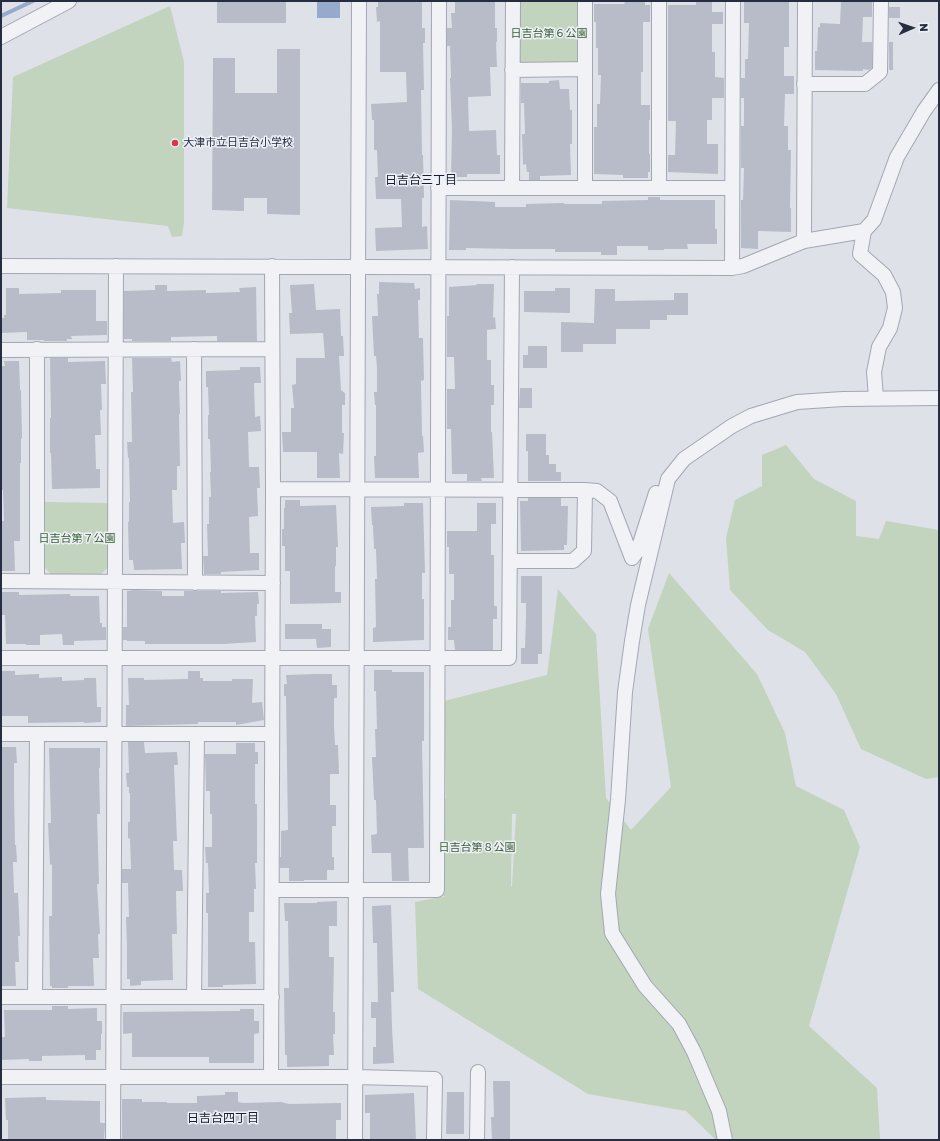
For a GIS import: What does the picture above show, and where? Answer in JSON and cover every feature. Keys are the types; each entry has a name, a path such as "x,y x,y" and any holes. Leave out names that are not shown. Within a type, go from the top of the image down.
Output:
{"street":[{"path":"1,37 69,1"},
{"path":"355,1140 359,1"},
{"path":"272,890 437,890 439,1"},
{"path":"512,188 513,1"},
{"path":"585,1 585,188"},
{"path":"659,1 659,188"},
{"path":"732,268 733,1"},
{"path":"804,240 805,1"},
{"path":"804,84 865,84 880,72 881,1"},
{"path":"512,70 585,69"},
{"path":"876,398 874,372 879,347 890,328 895,308 893,292 884,275 860,254 864,231 874,220 897,157 939,90"},
{"path":"438,188 732,188"},
{"path":"1,266 732,268 744,266 804,240 864,231"},
{"path":"113,1140 116,266"},
{"path":"271,1077 273,583 272,266"},
{"path":"1,658 510,658 512,267"},
{"path":"194,349 195,583"},
{"path":"1,350 272,349"},
{"path":"37,350 37,580"},
{"path":"725,1140 719,1111 694,1052 679,1024 644,986 612,933 608,894 618,800 625,692 632,641 638,605 668,479 684,459 732,426 750,416 797,402 876,398 939,398"},
{"path":"273,489 597,490 610,501 632,558 638,550 656,495 657,484 668,479"},
{"path":"510,562 573,561 584,551 585,490"},
{"path":"1,581 37,580 273,583"},
{"path":"1,734 272,734"},
{"path":"35,997 37,734"},
{"path":"194,997 197,734"},
{"path":"1,997 272,997"},
{"path":"477,1140 478,1072"},
{"path":"1,1077 355,1077 435,1079 434,1140"}],"green space":[{"name":"日吉台第６公園","path":"520,1 578,1 579,67 518,66"},
{"path":"170,6 184,62 184,222 182,236 172,237 168,226 7,208 13,77"},
{"path":"786,445 814,479 856,501 856,536 879,539 886,521 939,530 939,777 926,779 861,749 836,694 805,652 768,630 730,590 726,538 735,500 762,486 762,455"},
{"name":"日吉台第７公園","path":"45,502 110,503 109,566 100,575 52,575 44,567"},
{"name":"日吉台第８公園","path":"669,573 757,674 785,733 796,786 844,810 860,847 809,1026 877,1088 880,1140 716,1140 686,1111 588,1094 418,989 415,902 447,896 443,896 444,799 446,799 444,701 547,675 558,589 596,634 606,798 631,830 671,787 648,629","holes":["512,814 516,814 512,886 511,887"]}],"water":[{"path":"317,1 340,1 340,18 317,18"}],"building":[{"path":"217,1 286,1 286,23 217,23"},
{"path":"378,1 422,1 422,28 425,28 425,43 423,43 424,90 421,90 424,198 422,198 422,227 427,226 428,249 376,251 375,228 402,227 401,199 376,199 375,177 378,177 377,150 374,150 374,120 372,120 371,104 407,102 406,72 380,72 380,21 377,22 376,7 378,7"},
{"path":"455,1 495,1 497,67 490,67 491,96 468,97 469,131 496,130 497,155 500,155 500,174 467,174 467,177 451,177 451,78 450,46 447,46 447,28 452,28 451,13 455,13"},
{"path":"696,1 712,1 712,12 723,12 723,24 712,24 712,52 715,52 715,77 724,78 724,98 712,98 712,120 707,120 707,144 718,144 718,174 668,172 668,155 675,155 676,121 668,121 668,5 696,5"},
{"path":"744,1 789,1 789,47 784,47 784,76 794,76 794,94 785,94 784,126 788,126 788,150 791,150 791,232 758,231 758,249 741,248 741,200 743,200 744,168 741,168 741,126 744,126 744,98 741,98 741,78 745,78 745,59 748,59 749,23 744,23"},
{"path":"841,1 872,1 872,17 863,17 862,42 872,42 872,68 869,70 815,70 815,51 817,51 818,27 820,27 820,23 840,24"},
{"path":"625,2 645,2 645,5 650,5 650,22 643,22 643,72 641,72 641,105 650,105 650,172 648,172 648,178 623,178 623,175 594,174 594,127 597,127 597,104 600,104 601,75 598,75 598,48 596,48 594,4 624,4"},
{"path":"889,7 900,7 900,18 889,18"},
{"path":"889,42 893,42 893,70 889,70"},
{"path":"277,49 300,49 300,215 267,214 267,198 244,198 244,211 212,210 213,58 235,58 235,93 277,93"},
{"path":"559,80 560,89 569,89 570,110 572,110 572,144 570,144 571,175 540,176 540,180 529,180 529,172 527,172 526,164 523,165 522,134 525,134 524,103 521,103 521,83 549,83 549,81"},
{"path":"648,197 660,197 660,200 715,200 715,229 717,229 717,244 687,244 688,249 664,250 648,250 648,246 617,246 617,255 601,255 601,252 555,252 555,249 466,248 466,250 449,250 450,200 495,202 495,207 526,207 526,204 602,204 602,201 648,200"},
{"path":"379,282 414,283 415,289 420,288 420,300 418,300 419,338 423,338 424,380 421,381 422,436 424,452 418,453 419,478 375,478 374,456 376,456 376,405 374,392 377,392 377,368 376,356 374,356 372,316 378,316 377,294 379,294"},
{"path":"314,284 316,310 340,309 341,336 343,336 344,356 339,356 341,390 345,393 345,405 342,405 342,433 344,433 343,454 339,453 340,478 317,478 317,452 283,452 282,432 291,432 291,408 294,408 292,385 296,384 296,358 325,358 323,333 290,334 289,313 292,313 290,285"},
{"path":"476,284 494,284 493,318 495,317 496,329 487,330 487,360 491,360 491,385 494,385 494,405 491,405 491,432 494,478 481,478 482,481 467,481 467,474 452,474 451,429 447,429 447,389 455,389 454,357 447,357 447,316 449,316 449,287 477,285"},
{"path":"155,285 167,285 167,291 206,290 206,293 240,292 239,288 256,287 257,341 217,341 217,336 171,337 171,341 132,341 132,339 124,339 124,291 155,290"},
{"path":"6,288 19,288 19,294 61,293 61,290 96,290 96,321 107,321 107,335 71,336 72,339 67,339 67,341 44,341 27,340 27,332 1,333 1,318 4,318 4,315 6,315"},
{"path":"555,288 570,288 570,313 524,312 524,291 555,291"},
{"path":"595,289 615,289 615,301 674,300 674,293 688,293 688,315 667,315 667,320 650,320 650,329 616,329 616,344 583,344 583,352 561,352 561,322 594,323"},
{"path":"528,346 547,346 547,368 523,368 523,355 528,355"},
{"path":"50,358 68,358 68,362 105,361 106,384 101,384 101,435 95,435 96,469 100,469 100,488 52,489 50,453"},
{"path":"132,358 171,358 172,362 180,361 180,466 177,466 177,490 172,490 173,523 184,522 185,543 181,543 182,569 134,570 133,560 129,560 128,522 130,502 127,442 132,442"},
{"path":"4,361 19,361 21,390 22,438 20,463 20,541 14,541 15,571 1,571 1,521 4,521 3,490 1,490 1,366 5,366"},
{"path":"240,367 260,367 261,383 254,383 255,417 260,416 261,431 248,432 249,467 259,467 260,488 257,488 258,516 249,517 250,553 259,553 259,570 221,572 221,574 204,574 203,556 208,556 207,524 209,524 209,497 211,497 210,439 208,439 208,387 206,387 206,371 240,370"},
{"path":"520,388 532,388 532,408 519,408"},
{"path":"526,434 546,434 546,455 549,455 549,464 556,464 556,472 561,472 561,481 528,481 528,451 526,451"},
{"path":"528,498 561,498 561,506 568,506 567,545 564,545 564,550 521,551 520,501 528,501"},
{"path":"285,500 300,500 300,506 336,505 338,547 336,547 335,592 341,592 341,603 290,604 290,571 285,571 285,546 282,546"},
{"path":"404,503 423,503 425,573 422,573 422,599 424,599 424,640 373,642 373,628 376,627 375,579 377,579 376,549 374,549 371,507 404,506"},
{"path":"477,503 496,503 496,524 491,524 491,555 494,555 494,606 497,606 497,619 493,619 493,650 455,650 454,640 448,640 448,627 451,627 451,600 454,600 454,574 449,574 449,547 447,547 447,531 477,531"},
{"path":"521,576 542,576 542,654 538,654 538,664 521,664 521,648 525,648 526,603 521,603"},
{"path":"127,591 162,591 162,596 184,596 184,591 221,591 221,593 258,592 259,604 257,604 257,616 255,616 256,642 223,644 145,644 145,641 123,640 123,627 127,627"},
{"path":"2,592 19,592 19,595 70,594 70,596 99,596 100,623 102,623 102,627 106,627 106,640 74,641 74,645 63,645 62,634 40,635 40,645 6,644 5,615 2,615"},
{"path":"285,624 322,624 322,629 331,629 331,647 317,648 316,639 285,639"},
{"path":"374,670 392,670 392,672 424,672 424,741 422,741 424,848 408,848 409,881 392,881 391,853 372,853 371,835 377,834 376,800 374,800 372,757 376,757 375,729 377,729"},
{"path":"1,671 15,671 15,675 39,674 39,678 62,677 62,681 96,678 97,707 101,707 101,722 28,723 28,716 2,716"},
{"path":"188,671 200,671 200,678 203,678 203,681 253,679 252,703 262,702 264,720 236,725 236,722 198,722 198,724 126,726 126,705 129,705 128,678 144,678 144,680 188,679"},
{"path":"332,674 332,685 337,685 337,698 334,698 334,726 335,745 338,745 339,774 330,774 330,805 336,805 336,826 332,826 332,857 334,857 334,870 327,870 327,880 289,881 289,868 280,868 281,831 288,830 286,696 284,696 284,684 287,684 286,675"},
{"path":"128,742 144,742 145,753 177,752 178,765 174,765 177,841 173,841 174,870 182,870 183,891 176,891 177,934 172,934 173,980 141,981 141,985 130,986 130,979 127,979 126,917 129,917 128,883 122,883 122,869 131,869 130,838 128,839 128,822 130,822 130,793 129,787 127,787 126,773 129,773"},
{"path":"236,743 255,743 255,752 258,752 258,764 255,764 255,804 257,804 257,863 255,863 256,889 254,889 254,912 249,912 249,942 255,942 256,984 208,987 208,913 206,913 206,893 209,893 208,863 206,863 205,847 212,847 212,814 210,814 210,791 206,791 205,754 236,754"},
{"path":"1,747 16,747 17,763 14,763 14,792 15,845 17,862 13,862 14,893 18,893 20,936 18,936 19,962 15,962 16,986 1,986"},
{"path":"49,748 100,748 100,814 97,814 99,884 97,884 100,934 98,934 99,958 93,958 94,986 68,986 68,988 52,988 52,986 50,986 49,916 52,916 52,864 50,865 48,823 51,823"},
{"path":"337,901 337,926 329,926 329,957 334,957 334,1055 329,1055 329,1066 287,1067 287,1055 285,1055 284,988 289,988 288,921 285,921 284,903 317,903"},
{"path":"391,905 394,992 391,992 394,1063 373,1064 373,1047 376,1047 376,1018 371,1018 371,1002 378,1002 377,943 373,943 372,906"},
{"path":"52,1006 68,1006 68,1009 97,1008 97,1021 102,1021 102,1034 101,1050 96,1050 96,1060 85,1060 85,1055 42,1056 42,1061 29,1061 29,1059 1,1060 1,1037 5,1037 4,1010 52,1010"},
{"path":"240,1009 254,1009 254,1021 259,1021 259,1033 254,1034 254,1063 209,1063 209,1057 132,1057 132,1033 123,1034 123,1012 240,1011"},
{"path":"493,1081 510,1081 510,1140 492,1140 491,1117 494,1117"},
{"path":"225,1092 238,1092 238,1102 243,1103 341,1103 341,1120 336,1120 336,1140 122,1140 122,1099 142,1099 142,1102 197,1103 197,1096 225,1095"},
{"path":"447,1092 464,1092 464,1134 446,1134"},
{"path":"414,1093 416,1140 370,1139 370,1113 365,1113 365,1095"},
{"path":"46,1097 46,1100 100,1101 100,1122 105,1123 104,1140 8,1140 8,1120 6,1120 5,1098"}],"waterway":[{"path":"1,16 33,1"}],"place":[{"name":"大津市立日吉台小学校","path":"175,143"}],"district":[{"name":"日吉台三丁目","path":"421,180"},
{"name":"日吉台四丁目","path":"223,1118"}]}
